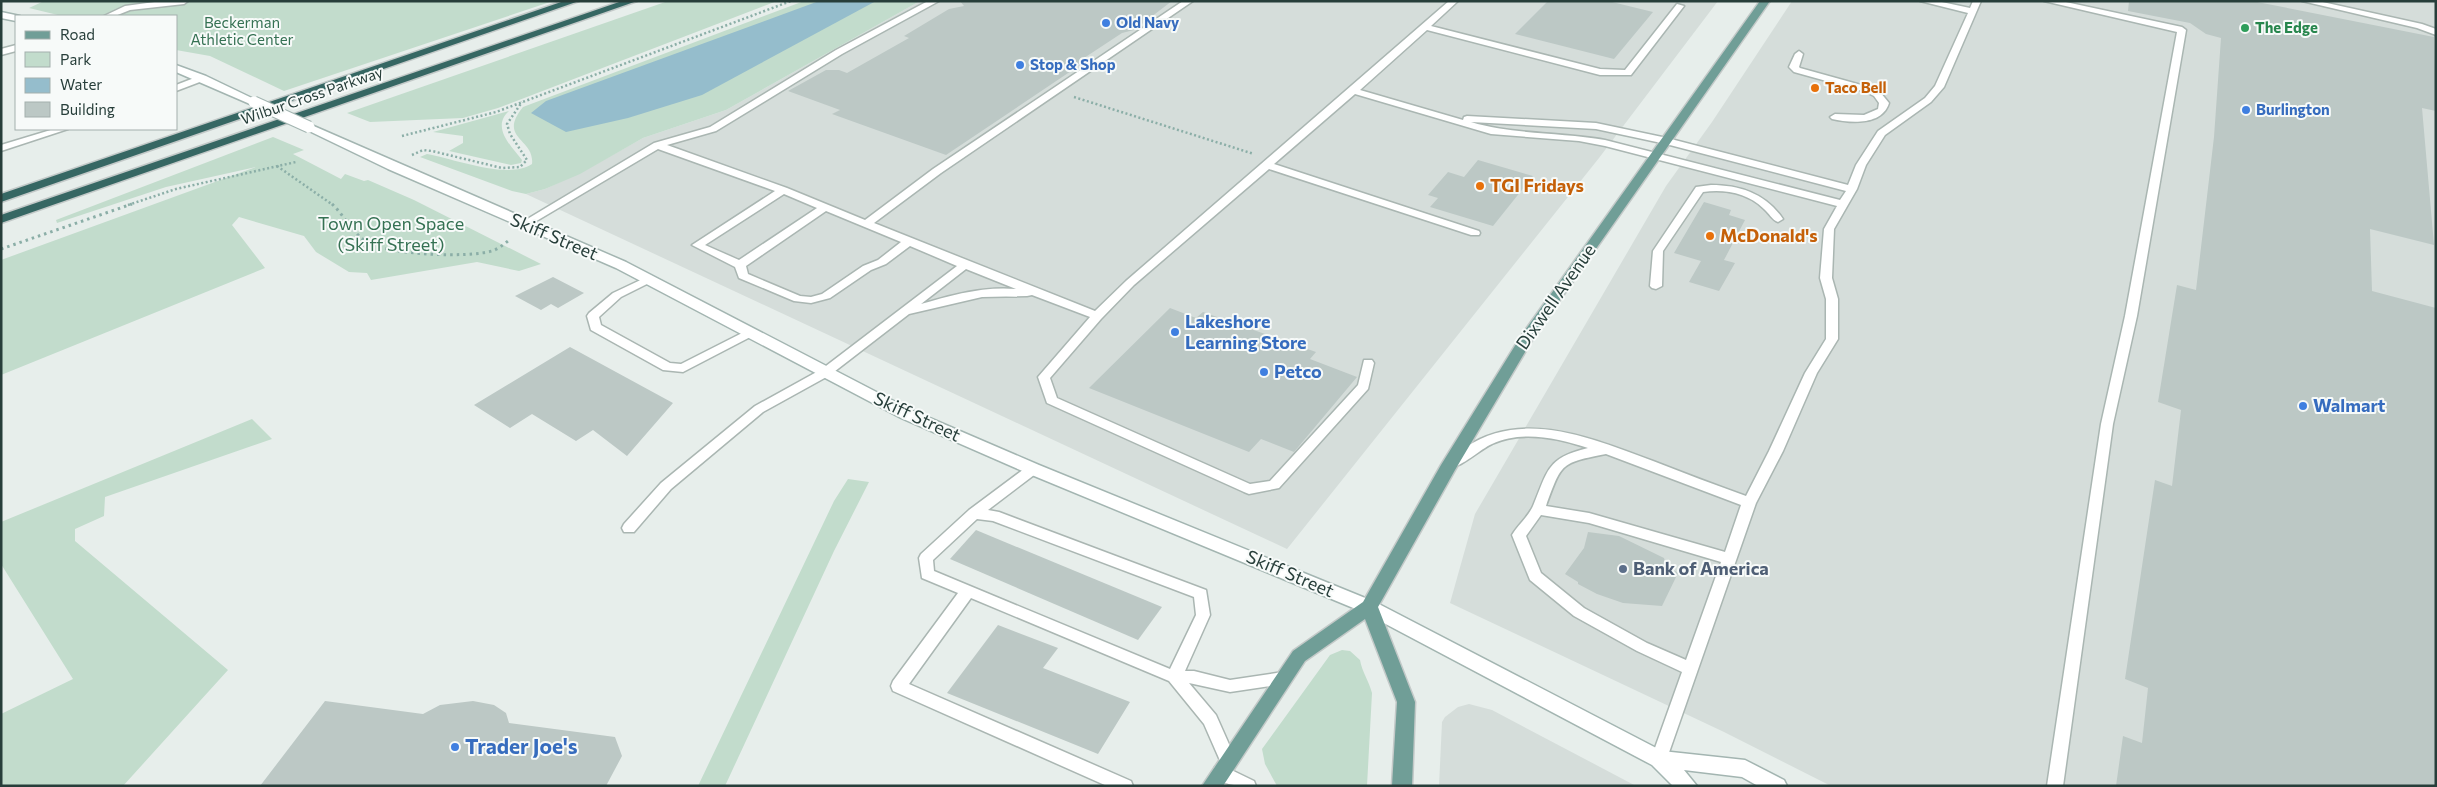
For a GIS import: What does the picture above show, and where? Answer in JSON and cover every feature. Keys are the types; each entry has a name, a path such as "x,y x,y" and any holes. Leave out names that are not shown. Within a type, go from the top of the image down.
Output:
{"highway":[{"name":"Wilbur Cross Parkway","path":"1,198 574,1"},
{"name":"Wilbur Cross Parkway","path":"1,219 632,1"}],"main road":[{"name":"Dixwell Avenue","path":"1220,773 1299,656 1369,607 1448,469 1528,336 1765,1"},
{"path":"1,15 15,18"},
{"name":"Skiff Street","path":"178,69 649,279 906,414 1033,469 1369,607 1659,759 1687,786"},
{"path":"1369,607 1406,702 1402,786"},
{"name":"Skiff Street","path":"1659,759 1745,769 1777,786"}],"lane":[{"path":"110,15 128,8 151,3 184,1"},
{"path":"524,224 657,145 713,128 839,52 935,1"},
{"path":"866,224 936,171 1189,1"},
{"path":"1368,363 1364,386 1274,485 1249,489 1051,400 1044,377 1097,316 1130,283 1353,91 1454,1"},
{"path":"1924,1 1972,11"},
{"path":"1659,759 1749,503 1779,443 1810,373 1832,339 1832,299 1826,278 1829,229 1852,189 1861,165 1881,133 1928,100 1939,86 1976,1"},
{"path":"2048,1 2182,30 2131,316 2107,424 2056,786"},
{"path":"2306,1 2419,26 2436,32"},
{"path":"133,15 151,3"},
{"path":"1426,27 1600,72 1628,73 1680,6"},
{"path":"1,52 15,48"},
{"path":"1799,54 1794,67 1797,70 1868,90 1877,94 1884,102 1881,111 1876,114 1860,118 1835,117"},
{"path":"178,87 202,78"},
{"path":"1353,91 1436,117 1491,131 1579,138 1843,204"},
{"path":"1436,117 1587,125 1666,140 1852,189"},
{"path":"1,148 60,130"},
{"path":"657,145 784,190 965,265 1097,316"},
{"path":"1267,165 1476,233"},
{"path":"1656,286 1658,251 1700,189 1730,188 1764,201 1772,208 1778,218"},
{"path":"784,190 698,245 740,265 743,276 798,299 811,300 826,296 867,268 882,262 908,242"},
{"path":"740,265 825,207"},
{"path":"628,528 666,486 760,409 826,372 965,265"},
{"path":"649,279 617,295 593,316 595,328 667,367 683,368 752,333"},
{"path":"903,314 973,292 1006,291 1044,296"},
{"path":"1448,469 1480,443 1512,433 1534,433 1575,439 1749,503"},
{"path":"1608,450 1577,453 1555,466 1538,510 1519,535 1535,576 1579,612 1642,647 1691,669"},
{"path":"1033,469 974,514 926,558 928,574 1174,677 1194,678 1230,686 1283,678"},
{"path":"1538,510 1589,518 1729,559"},
{"path":"974,514 994,516 1200,594 1203,615 1174,677"},
{"path":"968,591 899,686 1125,786"},
{"path":"1174,677 1210,720 1220,773 1248,786"}],"path":[{"path":"402,136 496,112 792,1"},
{"path":"1067,95 1260,155"},
{"path":"412,156 423,150 502,168 520,167 525,164 526,156 512,139 506,124 523,102"},
{"path":"1,249 176,189 296,162"},
{"path":"277,166 286,174 331,203 362,239 378,247 408,251 492,251 508,241"}],"shaded area":[{"path":"920,1 1718,1 1599,158 1287,549 526,194 545,189 582,172 643,138 726,110"},
{"path":"1792,1 2436,1 2436,786 1831,786 1724,732 1450,603 1475,514 1666,186 1712,122"},
{"path":"1469,704 1492,710 1636,786 1439,786 1442,722 1445,717 1458,707"}],"green space":[{"name":"Beckerman Athletic Center","path":"44,1 553,1 284,91 210,56 178,50 178,15 58,15 29,8"},
{"path":"668,1 777,1 498,108 463,118 370,122 347,113"},
{"path":"804,1 920,1 726,110 643,138 580,174 545,189 526,194 512,191 420,157 427,154 481,167 509,170 532,164 531,155 515,132 514,126 516,118 523,107"},
{"path":"509,111 504,117 502,130 508,143 522,160 521,163 511,165 449,151 463,143 463,136 433,132"},
{"name":"Town Open Space (Skiff Street)","path":"273,137 304,150 293,154 341,179 345,174 364,181 368,180 414,200 541,264 519,271 477,262 371,280 367,273 349,272 316,252 304,236 239,217 232,225 265,268 1,375 1,260 256,167 166,187 57,223 56,220"},
{"path":"252,419 272,439 105,497 104,516 75,529 75,541 228,670 123,786 1,786 1,714 73,679 1,564 1,522"},
{"path":"848,479 869,482 834,551 725,786 698,786 834,501"},
{"path":"1342,650 1350,651 1360,660 1372,693 1367,786 1277,786 1265,764 1262,749 1330,655"}],"water":[{"path":"819,1 876,1 702,95 628,118 566,132 531,113 546,101"}],"building":[{"path":"960,1 1172,1 1134,30 1122,33 1081,60 1086,61 946,155 832,114 840,110 788,91 826,70 839,70 847,73 909,38 904,36 949,9 964,6"},
{"path":"1548,1 1608,1 1653,12 1614,59 1515,34"},
{"path":"2129,1 2252,1 2434,37 2436,111 2422,108 2434,245 2370,229 2372,291 2436,308 2436,786 2116,786 2123,736 2142,743 2148,688 2125,679 2155,480 2172,486 2181,410 2158,402 2177,285 2196,290 2214,137 2221,38 2206,34 2190,23 2128,11"},
{"name":"TGI Fridays","path":"1478,160 1533,176 1493,226 1430,207 1438,198 1428,195 1448,172 1464,177"},
{"name":"McDonald's","path":"1704,202 1731,210 1729,215 1745,220 1724,260 1735,263 1719,291 1689,282 1701,261 1674,253"},
{"path":"553,277 584,293 558,308 551,304 541,310 515,296"},
{"path":"1170,308 1196,318 1203,312 1316,352 1310,359 1357,377 1294,452 1261,439 1249,452 1089,388"},
{"path":"570,347 673,403 627,456 593,430 576,441 532,414 510,428 474,405"},
{"path":"976,530 1162,607 1138,640 950,559"},
{"path":"1588,532 1619,536 1664,558 1666,565 1678,573 1662,606 1623,603 1597,594 1578,584 1578,582 1565,574 1584,548"},
{"path":"998,625 1058,648 1043,668 1130,702 1098,754 947,693"},
{"name":"Trader Joe's","path":"325,701 423,714 440,705 473,701 494,705 506,713 509,723 615,737 622,756 606,786 260,786"}],"place":[{"name":"Old Navy","path":"1106,23"},
{"name":"The Edge","path":"2245,28"},
{"name":"Stop & Shop","path":"1020,65"},
{"name":"Taco Bell","path":"1815,88"},
{"name":"Burlington","path":"2246,110"},
{"name":"TGI Fridays","path":"1480,186"},
{"name":"McDonald's","path":"1710,236"},
{"name":"Lakeshore Learning Store","path":"1175,332"},
{"name":"Petco","path":"1264,372"},
{"name":"Walmart","path":"2303,406"},
{"name":"Bank of America","path":"1623,569"},
{"name":"Trader Joe's","path":"455,747"}]}
